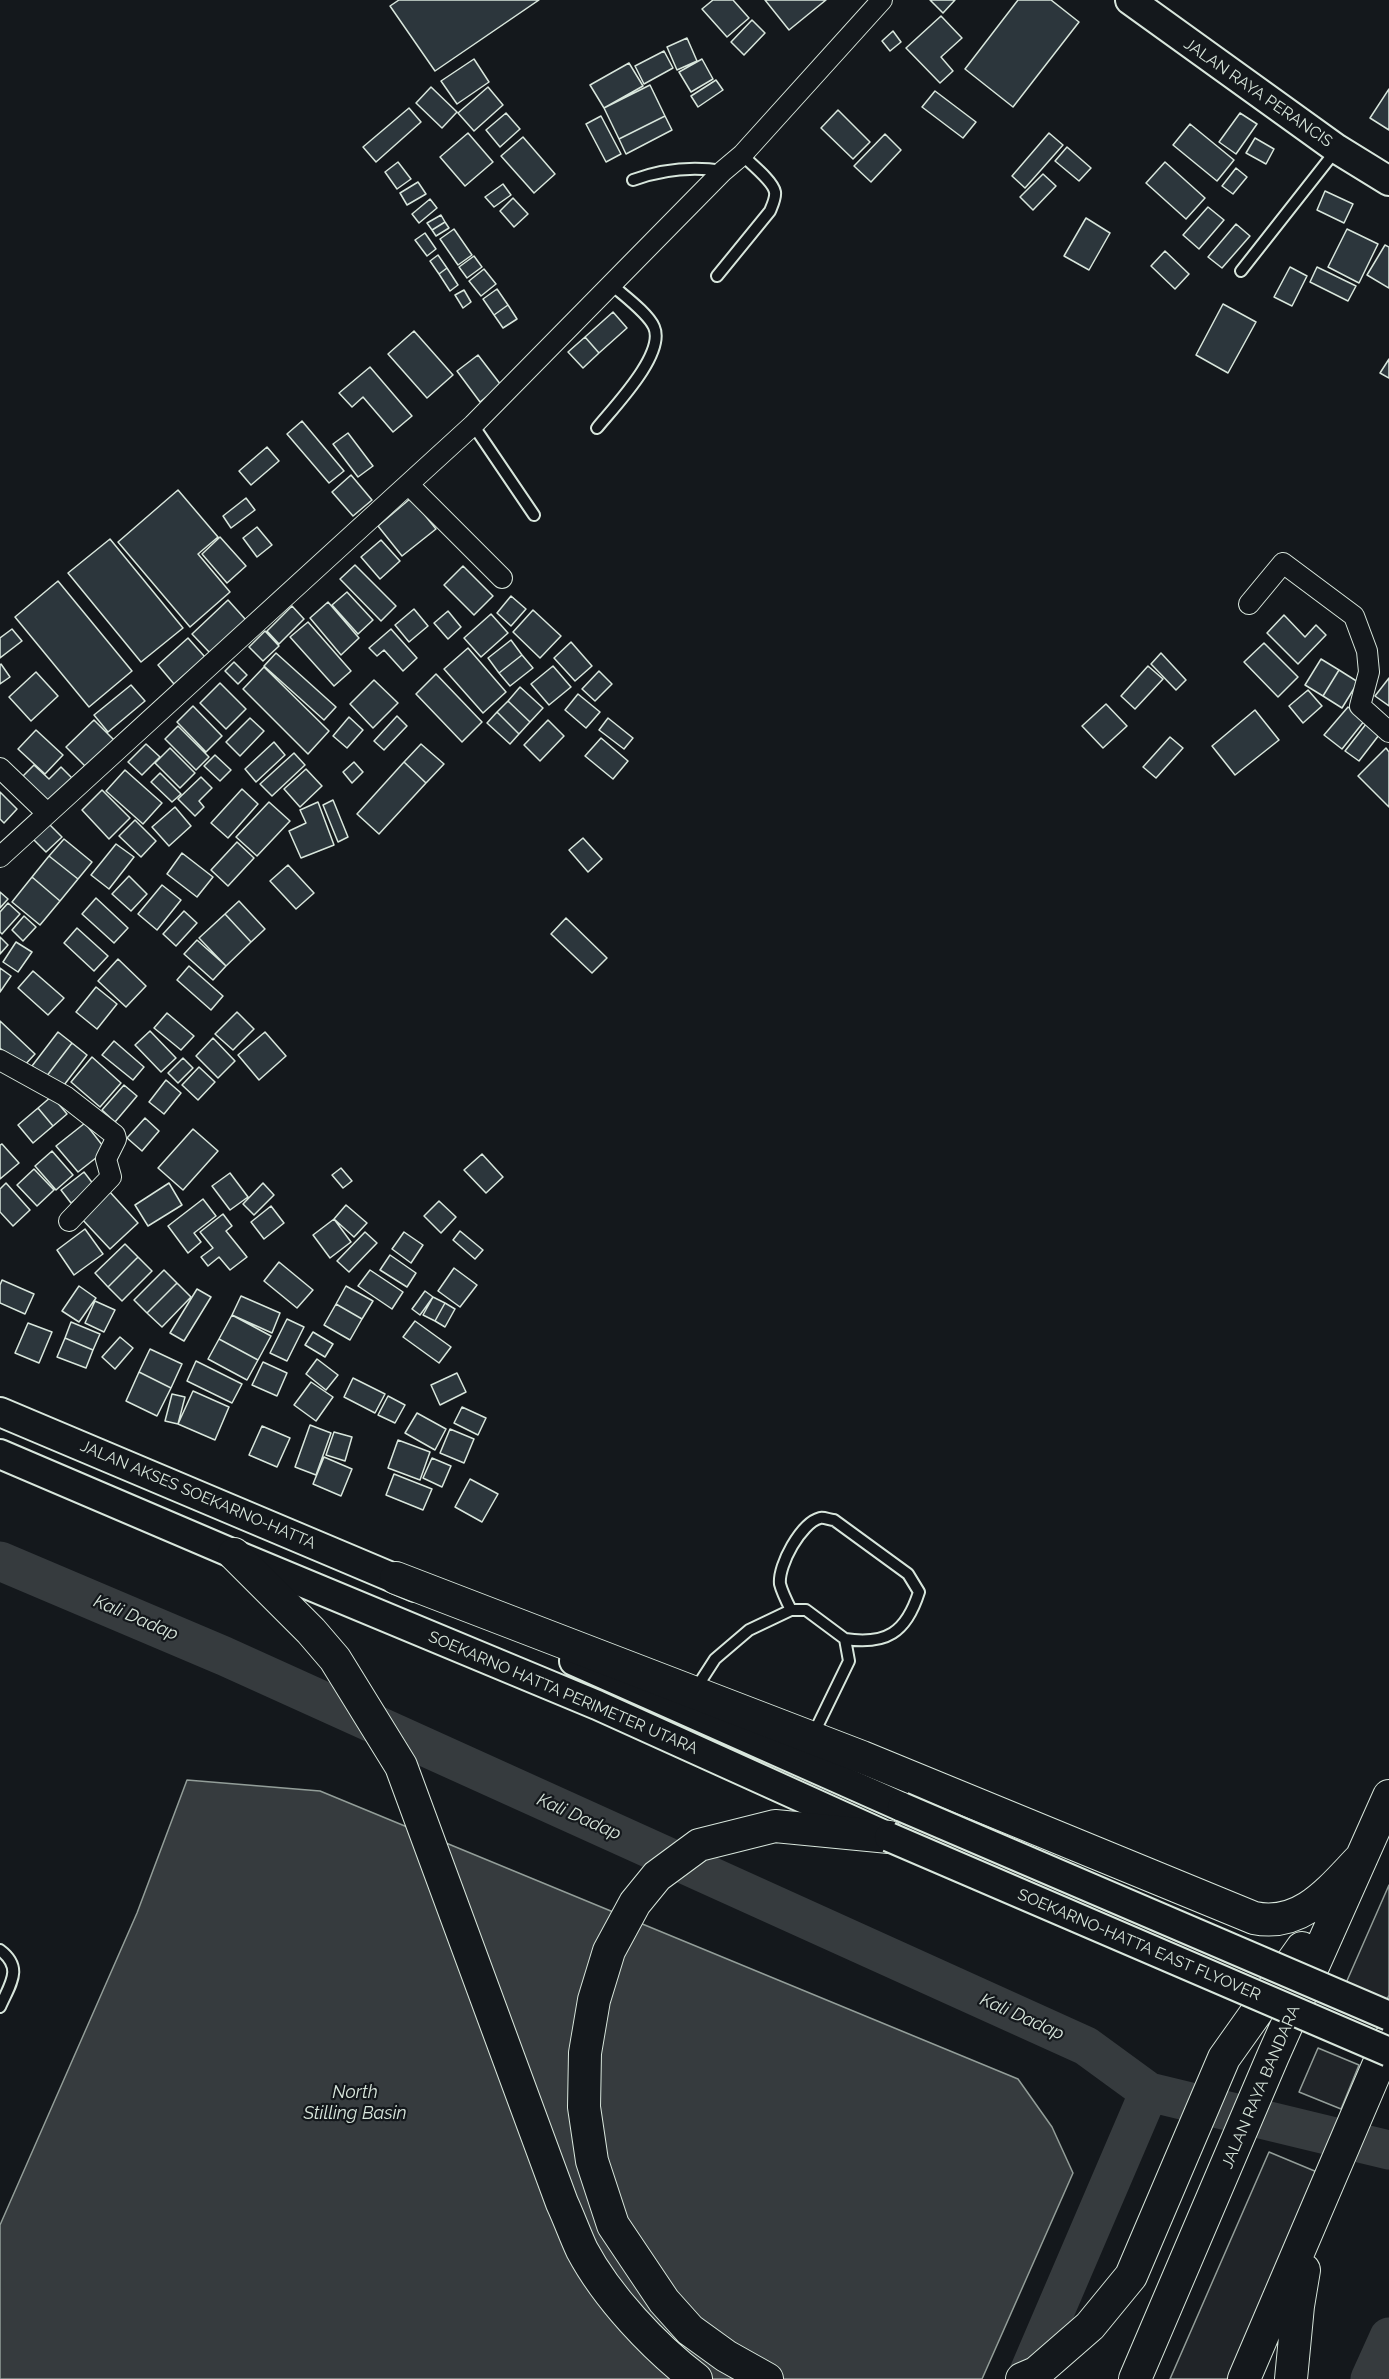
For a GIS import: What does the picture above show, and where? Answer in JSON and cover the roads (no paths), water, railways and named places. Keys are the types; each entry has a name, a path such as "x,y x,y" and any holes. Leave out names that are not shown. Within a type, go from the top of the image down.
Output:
{"main road":[{"name":"JALAN RAYA PERANCIS","path":"1130,0 1337,149 1389,182"},
{"name":"JALAN AKSES SOEKARNO-HATTA","path":"0,1412 396,1578 902,1807"},
{"path":"0,1454 234,1554 311,1631 335,1659 401,1766 562,2203 583,2251 619,2303 647,2335 675,2363 696,2379"},
{"name":"SOEKARNO HATTA PERIMETER UTARA","path":"234,1554 597,1705 889,1837"},
{"path":"396,1578 812,1738 1254,1918 1268,1921 1282,1920 1307,1908 1328,1892 1361,1858"},
{"name":"JALAN RAYA BANDARA","path":"1135,2379 1273,2056 1389,1796"},
{"name":"SOEKARNO-HATTA EAST FLYOVER","path":"902,1807 1389,2016"},
{"path":"767,2379 726,2356 690,2330 664,2301 613,2224 592,2161 584,2107 585,2053 594,2000 609,1951 634,1903 657,1876 699,1845 775,1826 889,1837"},
{"name":"SOEKARNO-HATTA EAST FLYOVER","path":"889,1837 1389,2052"},
{"path":"1022,2379 1036,2373 1090,2326 1131,2276 1224,2058 1305,1944 1335,1916"},
{"path":"1244,2379 1389,2040"},
{"path":"1291,2379 1298,2306 1313,2219"}],"street":[{"path":"3,849 47,813 473,425 723,171 742,155 882,0"},
{"path":"409,485 502,578"},
{"path":"1249,604 1284,563 1354,616 1367,651 1369,672 1360,705 1389,732"},
{"path":"0,768 47,813"},
{"path":"0,1060 65,1096 115,1135 116,1139 106,1159 111,1177 69,1221"}],"lane":[{"path":"1240,271 1337,149"},
{"path":"717,276 770,211 774,202 775,192 771,183 742,155"},
{"path":"633,180 649,174 684,168 723,171"},
{"path":"597,428 642,372 656,345 654,327 644,314 612,285"},
{"path":"473,425 534,515"},
{"path":"693,1692 715,1659 749,1630 791,1610 806,1610 845,1639 864,1642 891,1636 913,1610 919,1592 908,1574 834,1520 821,1518 807,1526 798,1536 782,1567 780,1584 791,1610"},
{"path":"812,1738 849,1661 845,1639"},
{"path":"0,1950 10,1958 14,1966 14,1975 0,2007"}],"water":[{"name":"North Stilling Basin","path":"187,1780 320,1791 1018,2079 1052,2127 1073,2173 982,2379 0,2379 0,2225 137,1913"}],"waterway":[{"name":"Kali Dadap","path":"0,1561 224,1656 1086,2046 1149,2092 1389,2150"},
{"name":"Kali Dadap","path":"1026,2379 1149,2092"},
{"name":"Kali Dadap","path":"1370,2379 1389,2337"}]}
